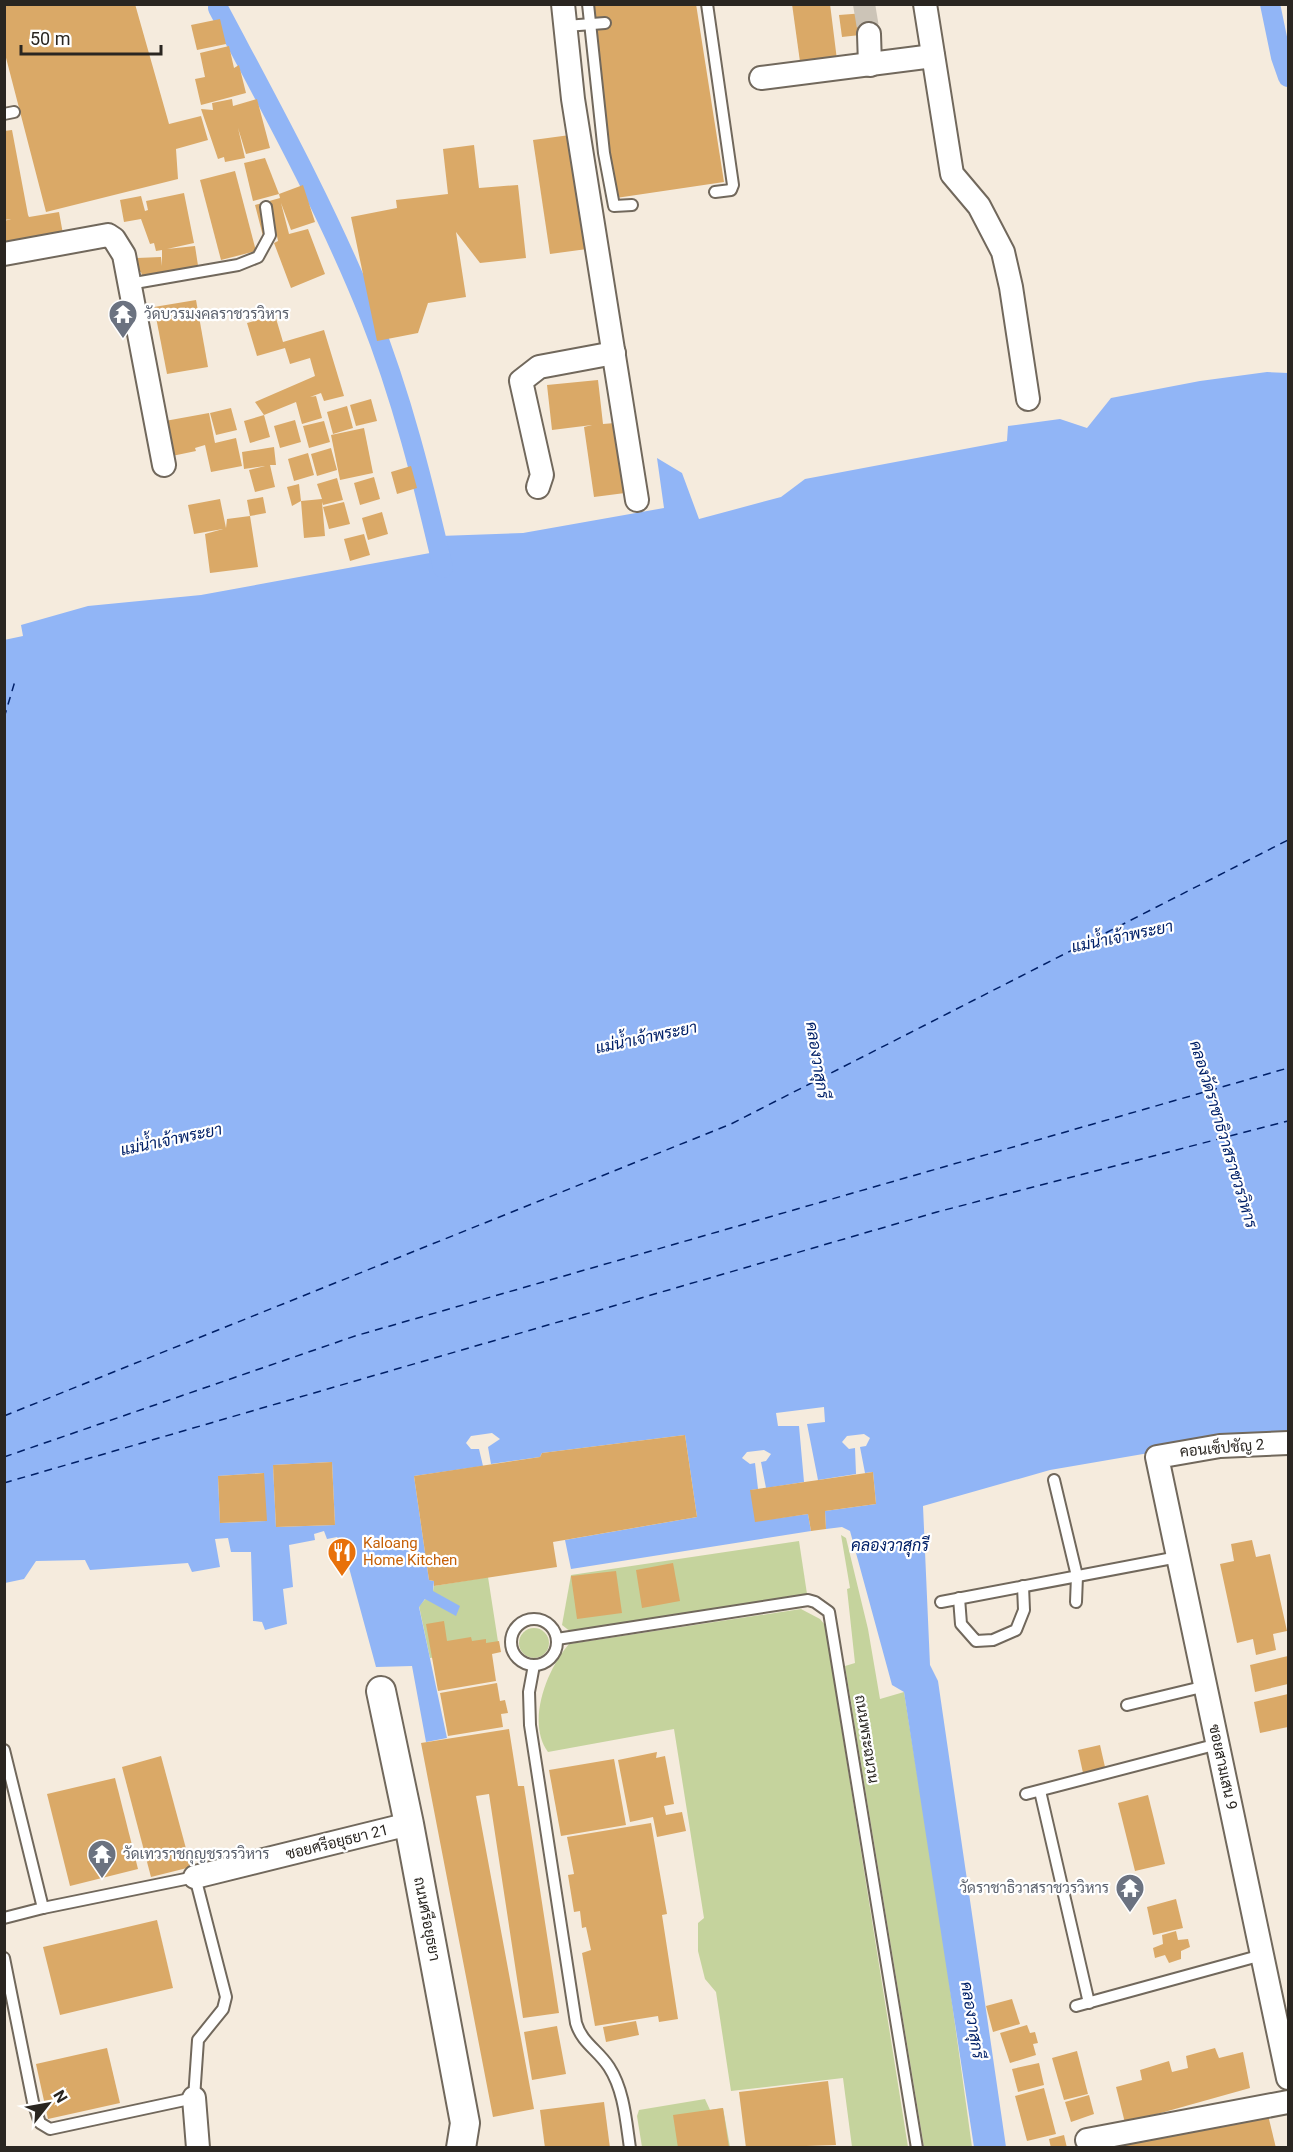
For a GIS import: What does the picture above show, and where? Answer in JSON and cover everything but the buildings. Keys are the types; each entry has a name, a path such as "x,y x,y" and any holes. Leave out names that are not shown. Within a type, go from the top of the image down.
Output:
{"street":[{"path":"925,4 952,174 979,206 1003,252 1011,286 1028,399"},
{"path":"566,25 573,99 638,500"},
{"path":"869,33 870,64"},
{"path":"761,78 933,56"},
{"path":"4,254 108,235 114,239 124,255 164,465"},
{"path":"538,487 542,476 521,381 539,367 614,353"},
{"name":"คอนเซ็ปชัญ 2","path":"1157,1457 1220,1446 1288,1443"},
{"name":"ซอยสามเสน 9","path":"1157,1457 1288,2078"},
{"name":"ถนนศรีอยุธยา","path":"381,1691 409,1824 465,2123 461,2148"},
{"name":"ซอยศรีอยุธยา 21","path":"195,1877 409,1824"},
{"path":"194,2098 198,2148"},
{"path":"1087,2140 1288,2102"}],"lane":[{"path":"588,4 591,44 609,152 614,206 632,205"},
{"path":"706,4 733,185 731,190 715,192"},
{"path":"566,25 605,23"},
{"path":"566,25 591,44"},
{"path":"129,284 238,265 258,257 270,236 266,207"},
{"path":"1054,1480 1077,1576 1076,1602"},
{"path":"941,1602 1178,1557"},
{"path":"960,1598 961,1624 976,1641 993,1640 1016,1630 1024,1610 1023,1586"},
{"name":"ถนนพระฉนวน","path":"556,1639 808,1600 830,1612 917,2148"},
{"path":"529,1620 537,1620 550,1626 556,1639 554,1654 541,1664 534,1665 520,1660 512,1648 511,1641 517,1627 529,1620"},
{"path":"534,1665 529,1692 530,1725 576,2023 580,2035 608,2065 616,2079 625,2110 630,2148"},
{"path":"1126,1705 1206,1686"},
{"path":"1026,1794 1218,1744"},
{"path":"4,1750 10,1793 43,1908"},
{"path":"1040,1791 1089,2003"},
{"path":"4,1918 195,1877 226,1997 224,2009 198,2040 194,2098 50,2129 40,2123 33,2102 4,1958"},
{"path":"1076,2006 1262,1955"}],"green space":[{"path":"841,1535 846,1538 868,1629 880,1699 904,1692 940,1916 972,2147 924,2147 845,1666 855,1663 847,1589 850,1588"},
{"path":"799,1541 807,1594 571,1632 562,1625 571,1575"},
{"path":"488,1577 499,1648 430,1658 419,1606 433,1591 434,1586"},
{"path":"801,1609 820,1619 825,1625 908,2147 852,2147 843,2078 731,2091 716,1992 705,1979 698,1951 698,1923 704,1918 674,1729 548,1752 539,1726 539,1711 547,1681 553,1667 569,1644"},
{"path":"534,1628 545,1632 549,1643 545,1654 534,1658 523,1654 519,1643 523,1632"},
{"path":"705,2099 710,2110 723,2108 730,2147 642,2147 637,2116 639,2110"}],"water":[{"path":"1267,372 1288,373 1288,1432 1208,1439 1178,1448 1050,1470 923,1506 930,1665 938,1681 1006,2147 974,2147 904,1692 892,1685 850,1531 842,1527 826,1529 825,1511 876,1504 873,1472 865,1473 860,1447 866,1446 870,1438 864,1434 847,1436 842,1442 849,1449 855,1448 856,1474 818,1480 807,1424 825,1422 824,1407 776,1413 778,1426 799,1426 804,1482 766,1488 761,1462 766,1461 771,1454 764,1450 747,1452 742,1458 750,1464 755,1463 758,1489 751,1490 756,1521 808,1514 811,1531 571,1569 565,1540 697,1517 685,1435 542,1453 540,1457 491,1464 488,1447 500,1439 492,1433 471,1436 466,1443 471,1449 479,1449 483,1466 414,1476 429,1580 434,1581 433,1591 460,1606 456,1616 425,1599 419,1607 447,1738 426,1742 412,1666 376,1667 342,1542 337,1537 327,1539 324,1531 314,1534 315,1540 289,1545 293,1587 283,1589 287,1624 265,1630 262,1622 253,1621 251,1552 231,1552 228,1538 215,1539 220,1567 192,1572 188,1563 90,1570 85,1560 36,1561 24,1579 5,1583 4,640 23,636 21,625 88,606 201,595 430,553 440,536 523,533 664,508 657,458 682,473 699,519 781,497 805,479 1007,441 1008,426 1060,419 1087,428 1111,398 1200,381","holes":["332,1462 335,1525 276,1527 273,1465","263,1473 266,1521 220,1523 218,1476"]}],"waterway":[{"path":"1270,4 1281,57 1288,77"},
{"path":"218,8 317,197 369,314 402,408 443,568"}],"ferry route":[{"path":"4,718 15,681"},
{"path":"4,1416 731,1124 1288,840"},
{"path":"4,1457 355,1336 1288,1068"},
{"path":"4,1483 937,1212 1288,1121"}],"tunnel":[{"path":"864,4 869,34"}],"place":[{"name":"วัดบวรมงคลราชวรวิหาร","path":"123,340"},
{"name":"Kaloang Home Kitchen","path":"342,1578"},
{"name":"วัดเทวราชกุญชรวรวิหาร","path":"102,1880"},
{"name":"วัดราชาธิวาสราชวรวิหาร","path":"1130,1914"}],"water label":[{"name":"แม่น้ำเจ้าพระยา","path":"1122,936"},
{"name":"แม่น้ำเจ้าพระยา","path":"646,1037"},
{"name":"คลองวาสุกรี","path":"818,1060"},
{"name":"คลองวัดราชาธิวาสราชวรวิหาร","path":"1224,1134"},
{"name":"แม่น้ำเจ้าพระยา","path":"171,1139"},
{"name":"คลองวาสุกรี","path":"890,1545"},
{"name":"คลองวาสุกรี","path":"973,2020"}]}
